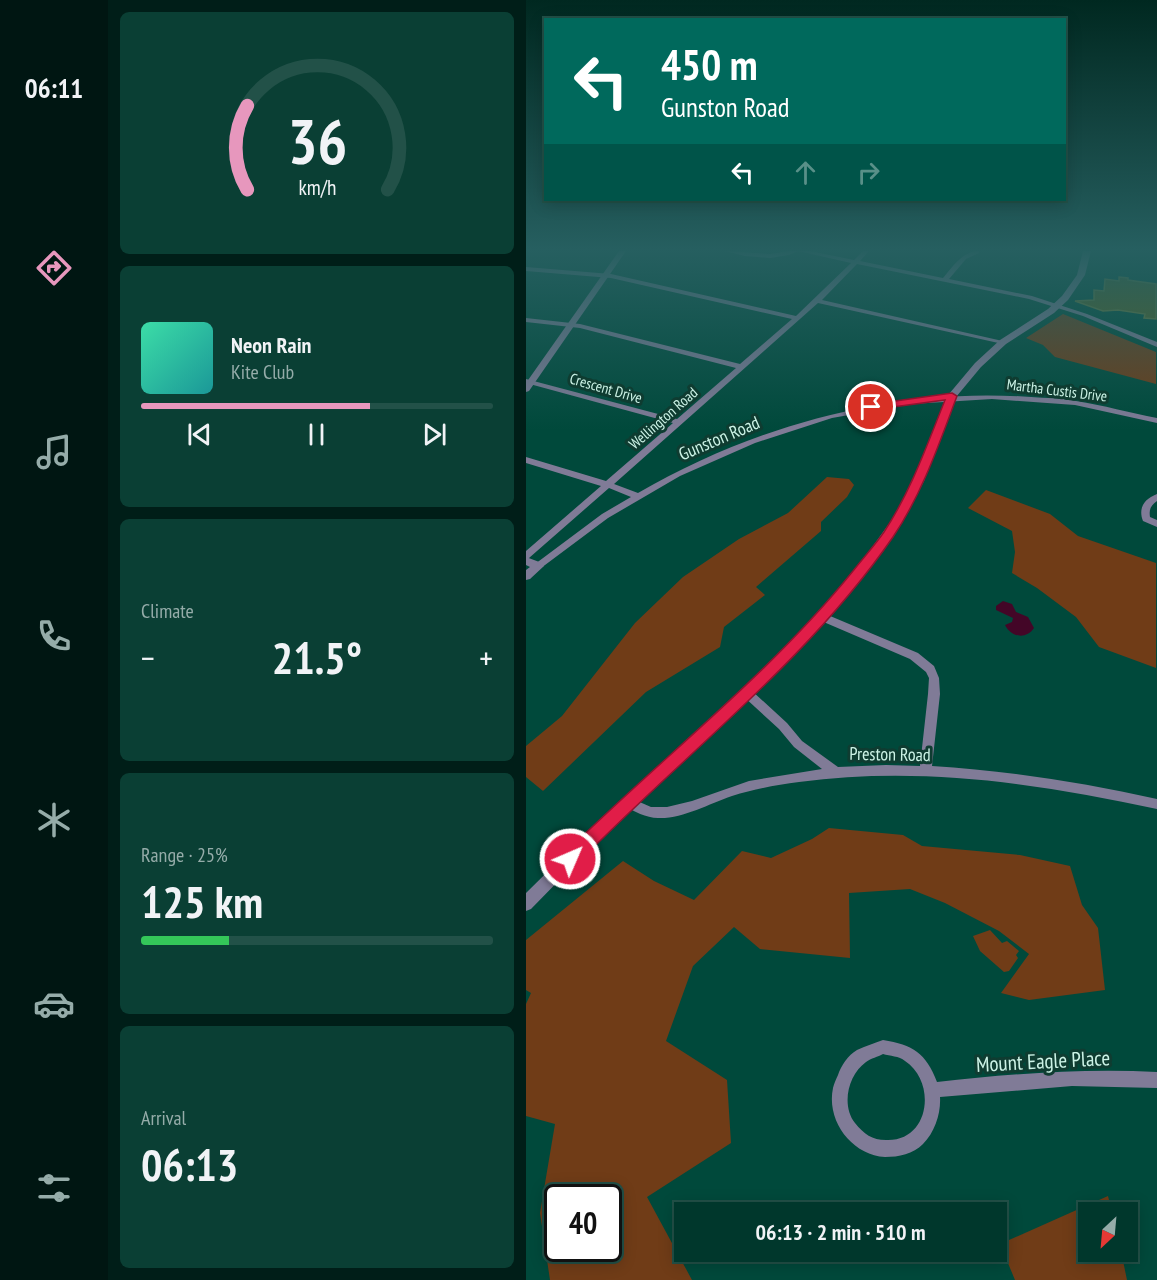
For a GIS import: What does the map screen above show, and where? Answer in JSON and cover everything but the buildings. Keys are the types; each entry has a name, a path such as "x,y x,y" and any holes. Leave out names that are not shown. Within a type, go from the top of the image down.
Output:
{"street":[{"path":"528,384 580,311"},
{"path":"764,311 797,318"},
{"name":"Wellington Road","path":"526,556 806,311"},
{"path":"861,311 1003,342"},
{"path":"526,904 628,802 747,693 823,617 872,556 901,515 919,481 952,396 978,365 1003,342 1050,311"},
{"path":"1069,311 1156,345"},
{"path":"526,320 571,324 742,367"},
{"name":"Crescent Drive","path":"528,384 679,422"},
{"name":"Martha Custis Drive","path":"952,396 1027,398 1065,402 1124,412 1156,421"},
{"name":"Gunston Road","path":"526,576 636,496 733,449 804,424 866,408 952,396"},
{"path":"526,460 636,496"},
{"path":"1156,497 1145,510 1146,519 1156,524"},
{"path":"526,561 538,566"},
{"path":"823,617 908,654 925,663 930,669 934,678 934,686 925,772"},
{"path":"747,693 783,726 798,744 835,772"},
{"name":"Preston Road","path":"628,802 645,812 666,813 754,785 835,772 925,772 987,776 1058,785 1156,804"},
{"path":"883,1047 898,1050 913,1057 924,1070 932,1090 931,1116 925,1129 903,1148 887,1150 870,1147 856,1137 845,1123 840,1106 840,1088 854,1059 868,1050 883,1047"},
{"name":"Mount Eagle Place","path":"932,1090 1044,1079 1126,1077 1156,1080"}],"shaded area":[{"path":"1063,314 1156,352 1156,384 1055,357 1043,345 1026,338"},
{"path":"827,477 849,479 854,485 847,497 821,522 821,531 756,587 765,595 724,627 720,647 646,692 543,791 526,777 526,746 562,716 635,623 683,577 739,539 788,513"},
{"path":"986,490 1050,514 1078,536 1156,563 1156,668 1099,647 1076,617 1037,588 1012,573 1015,552 1012,531 968,508"},
{"path":"1003,601 1012,604 1016,612 1028,617 1034,628 1031,632 1019,636 1008,629 1005,625 1012,622 1013,618 996,610 996,606"},
{"path":"829,828 903,835 922,846 1020,855 1070,866 1082,905 1098,928 1105,990 1029,1000 1001,993 1029,954 999,931 945,903 910,889 849,893 850,958 760,949 734,927 693,966 666,1041 727,1080 731,1143 647,1197 674,1247 674,1262 682,1262 692,1280 550,1280 547,1262 622,1262 622,1184 545,1184 555,1124 526,1116 526,1004 531,993 526,990 526,940 623,861 654,881 694,900 742,851 771,858 812,839"},
{"path":"990,930 1002,943 1007,941 1019,951 1016,955 1018,958 1009,971 1004,972 980,951 973,936"},
{"path":"544,1189 544,1240 540,1213"},
{"path":"1108,1196 1110,1202 1094,1202"},
{"path":"1078,1209 1078,1262 1123,1262 1127,1280 1015,1280 1007,1261 1007,1241"}],"route":[{"path":"570,859 614,815 776,666 823,617 852,582 901,515 919,481 952,396 871,407"}]}
